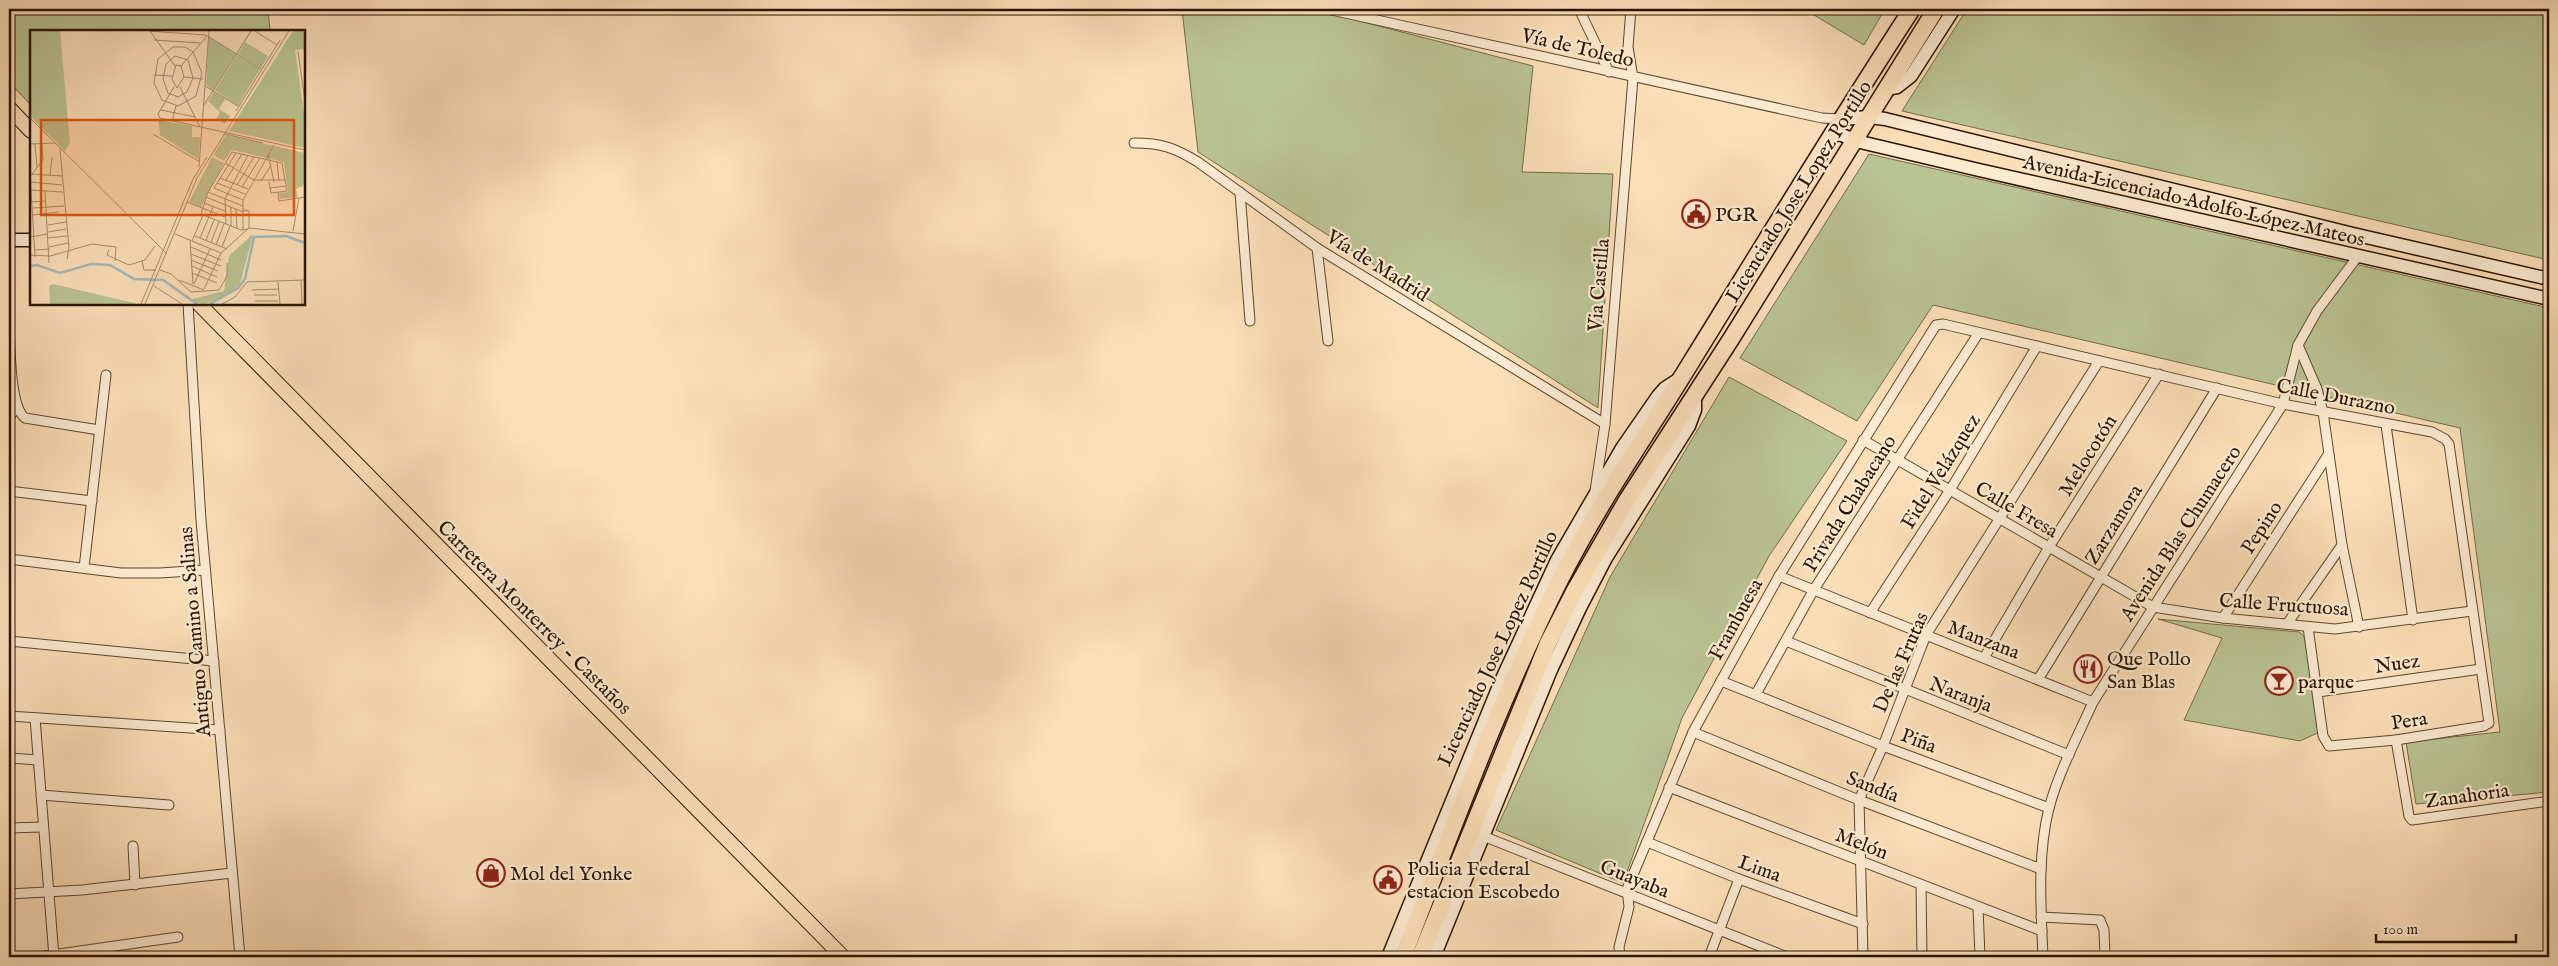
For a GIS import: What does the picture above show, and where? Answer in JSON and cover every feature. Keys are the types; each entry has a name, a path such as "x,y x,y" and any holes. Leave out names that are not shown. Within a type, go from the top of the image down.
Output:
{"highway":[{"name":"Licenciado Jose Lopez Portillo","path":"1403,957 1511,685 1559,582 1612,486 1681,378 1836,125 1912,9"},
{"name":"Licenciado Jose Lopez Portillo","path":"1420,957 1477,834 1548,643 1572,597 1626,500 1856,141 1936,9"}],"main road":[{"path":"9,108 30,130"},
{"name":"Carretera Monterrey - Castaños","path":"200,305 843,957"}],"street":[{"name":"Vía de Toledo","path":"1327,9 1633,78 1822,118 1836,125"},
{"path":"1579,9 1609,72"},
{"name":"Via Castilla","path":"1595,495 1605,424 1633,78 1628,47 1631,9"},
{"path":"1886,89 1897,87 1912,76 1954,9"},
{"name":"Avenida Licenciado Adolfo López Mateos","path":"1836,125 1870,117 2549,279"},
{"path":"1822,118 1836,125"},
{"name":"Avenida Licenciado Adolfo López Mateos","path":"1836,125 1856,141 2549,299"},
{"name":"Vía de Madrid","path":"1134,144 1157,143 1179,150 1317,248 1605,424"},
{"path":"1240,192 1250,321"},
{"path":"9,240 30,240"},
{"path":"1317,248 1328,342"},
{"name":"Avenida Blas Chumacero","path":"2043,957 2041,869 2049,808 2069,755 2093,702 2283,404 2298,345 2317,312 2358,256"},
{"name":"Antiguo Camino a Salinas","path":"188,305 205,570 240,957"},
{"path":"9,318 17,407 25,418 99,430"},
{"name":"Calle Durazno","path":"1938,324 2283,404 2386,425 2432,432 2445,439 2449,444 2489,723"},
{"name":"Frambuesa","path":"1620,956 1618,947 1629,907 1626,894 1693,732 1779,576 1938,324"},
{"name":"Privada Chabacano","path":"1756,694 1813,591 1978,334"},
{"path":"2298,345 2317,389 2323,412 2342,544 2359,627"},
{"name":"Fidel Velázquez","path":"1870,612 1950,490 2037,346"},
{"name":"De las Frutas","path":"1863,957 1859,800 1883,746 1926,635 2099,361"},
{"name":"Melocotón","path":"1984,658 2049,547 2159,374"},
{"path":"84,568 106,375"},
{"name":"Licenciado Jose Lopez Portillo","path":"1388,957 1501,681 1556,560 1622,448 1658,396 1665,388 1681,378"},
{"name":"Zarzamora","path":"2039,678 2217,388"},
{"path":"9,417 17,407"},
{"path":"2386,425 2413,620"},
{"name":"Calle Fresa","path":"1864,440 1999,520 2153,607"},
{"name":"Pepino","path":"2223,618 2328,455"},
{"path":"9,491 92,501"},
{"path":"2287,624 2342,544"},
{"path":"9,559 143,574 205,570"},
{"name":"Manzana","path":"1779,576 1813,591 2039,678 2093,702"},
{"name":"Calle Fructuosa","path":"2153,607 2174,612 2308,627 2359,627 2472,612"},
{"path":"2308,627 2318,692"},
{"name":"Naranja","path":"1786,641 1904,691 2069,755"},
{"path":"9,642 214,661"},
{"name":"Nuez","path":"2318,692 2481,669"},
{"name":"Piña","path":"1721,681 1883,746 2049,808"},
{"name":"Pera","path":"2318,692 2323,736 2329,746 2334,747 2396,740 2484,726 2489,723"},
{"path":"9,716 220,730"},
{"path":"35,718 42,827 54,956"},
{"name":"Sandía","path":"1693,732 1859,800 2041,869"},
{"name":"Zanahoria","path":"2396,740 2409,816 2412,820 2549,802"},
{"path":"9,758 38,760"},
{"name":"Melón","path":"1670,787 2042,931"},
{"path":"41,795 169,805"},
{"path":"9,828 42,827"},
{"name":"Licenciado Jose Lopez Portillo","path":"1434,957 1477,834"},
{"name":"Guayaba","path":"1477,834 1787,957"},
{"name":"Lima","path":"1647,842 1739,879 1862,924"},
{"path":"133,846 135,885"},
{"path":"9,894 48,893 135,885 232,873"},
{"path":"1709,957 1739,879"},
{"path":"1921,885 1922,957"},
{"path":"1978,907 1980,957"},
{"path":"2041,917 2100,920 2104,930 2105,957"},
{"path":"38,957 178,937"}],"green space":[{"path":"9,9 268,9 270,30 30,30 30,104 9,82"},
{"path":"1182,9 1313,9 1533,66 1522,172 1613,174 1598,408 1198,152"},
{"path":"1804,9 1885,9 1864,45"},
{"path":"1967,9 2549,9 2549,260 1902,111"},
{"path":"1869,154 2549,308 2549,792 2416,804 2406,742 2500,732 2460,428 1933,305 1857,421 1740,358"},
{"path":"1729,377 1847,441 1769,556 1682,718 1623,883 1496,830 1610,577"},
{"path":"2158,619 2299,632 2304,636 2322,731 2300,741 2184,720 2222,638"}],"place":[{"name":"PGR","path":"1696,214"},
{"name":"Que Pollo San Blas","path":"2088,669"},
{"name":"parque","path":"2279,681"},
{"name":"Mol del Yonke","path":"491,873"},
{"name":"Policia Federal estacion Escobedo","path":"1388,880"}]}
